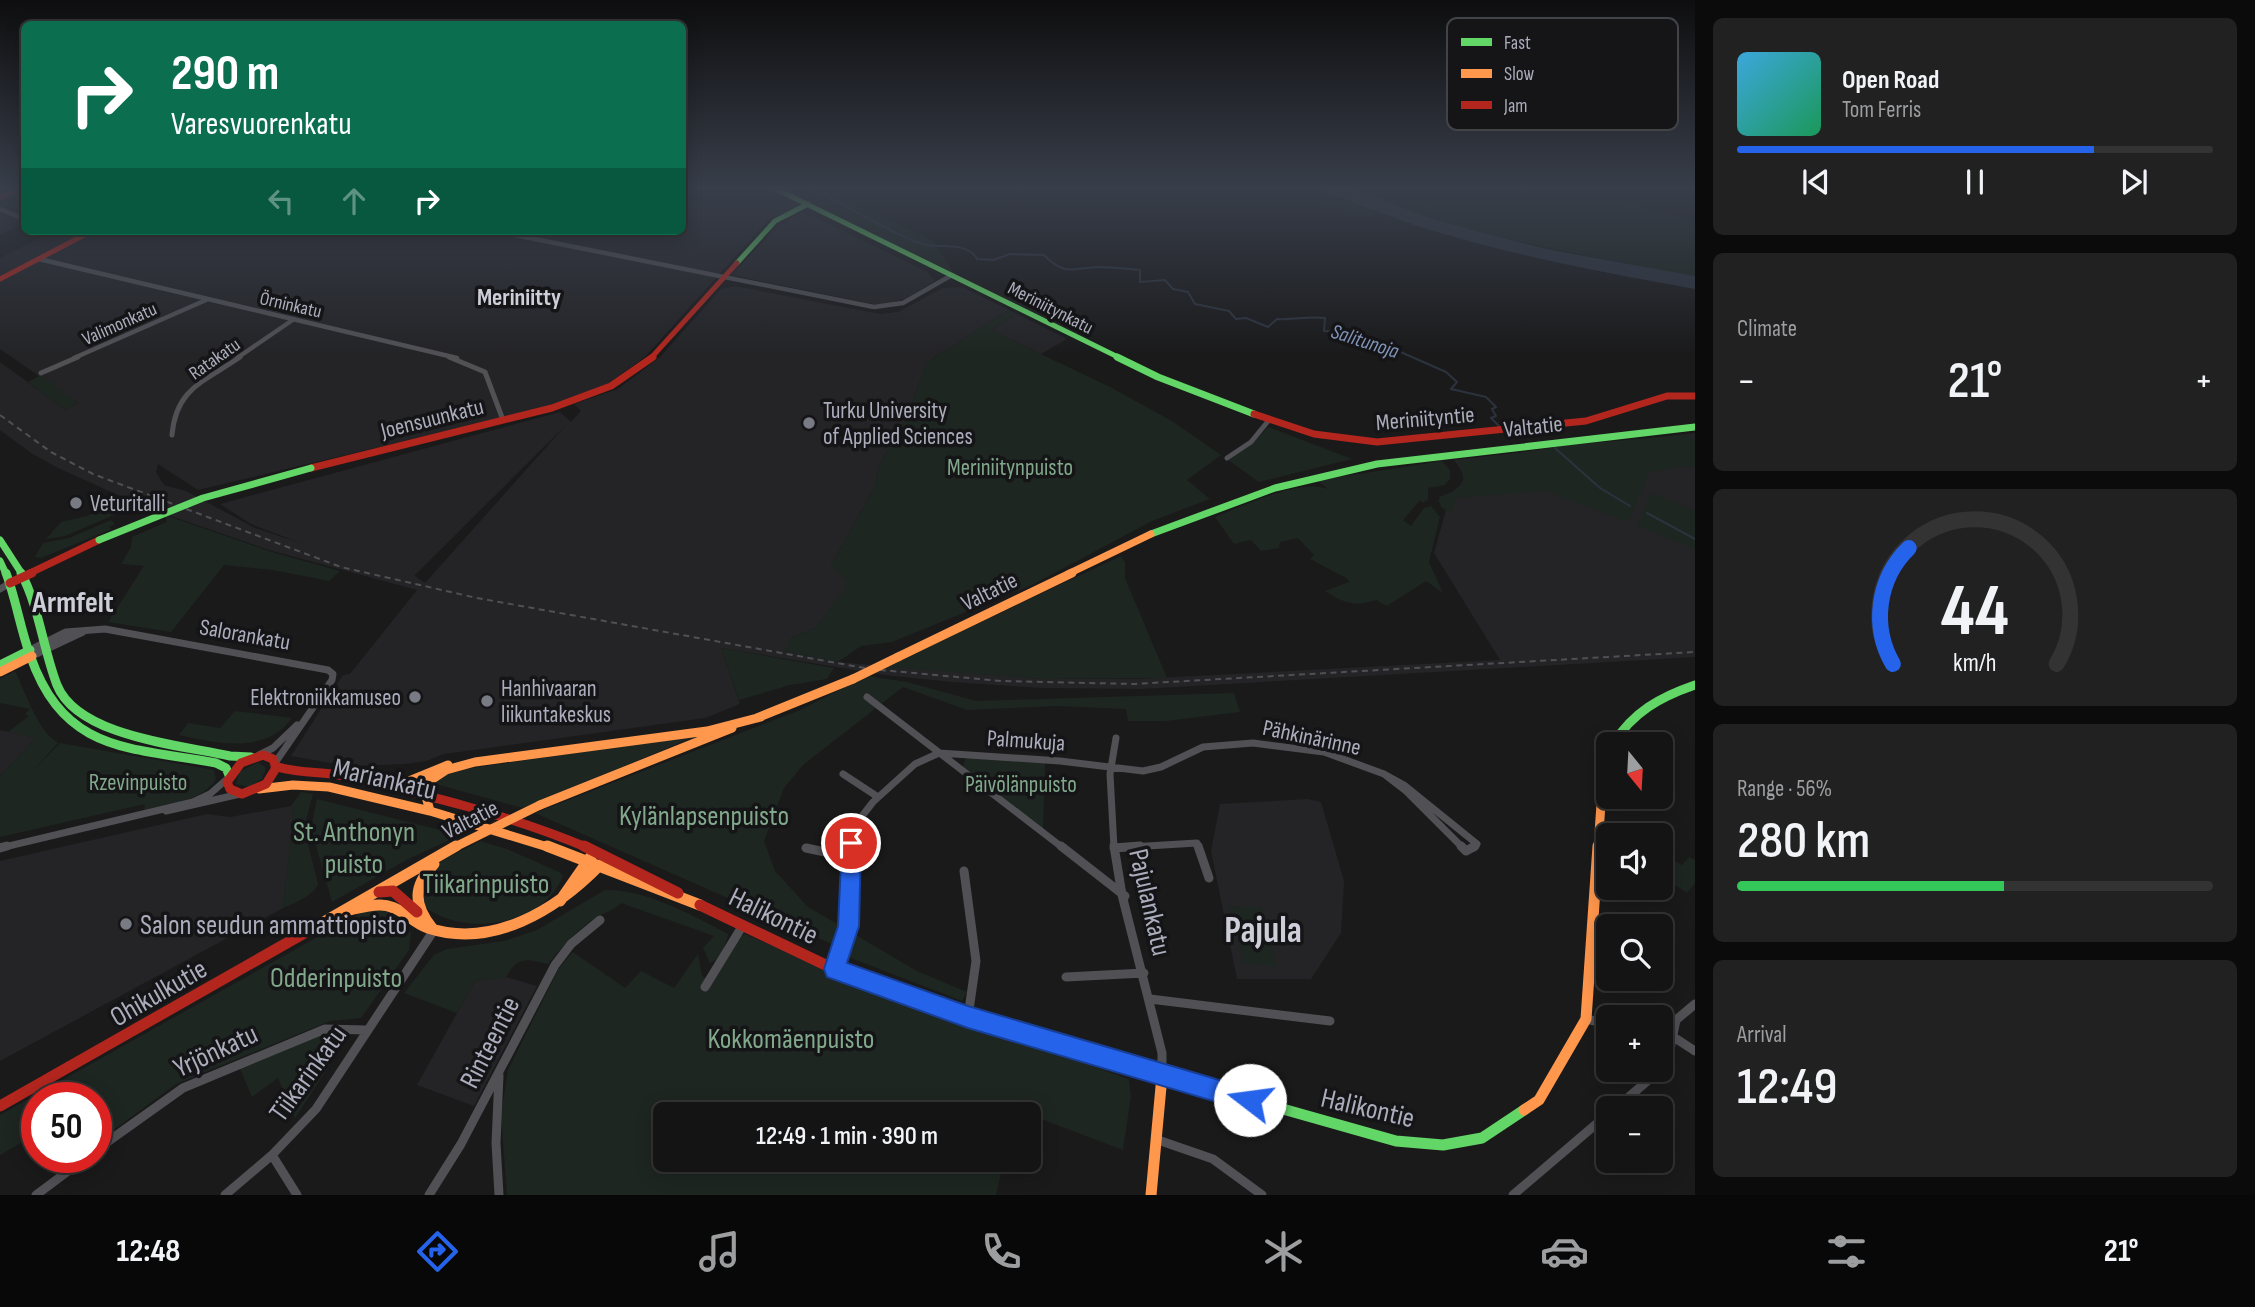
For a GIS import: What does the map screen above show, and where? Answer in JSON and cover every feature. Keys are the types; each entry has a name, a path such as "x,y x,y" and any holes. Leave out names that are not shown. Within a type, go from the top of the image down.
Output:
{"main road":[{"path":"0,279 68,244"},
{"name":"Joensuunkatu","path":"10,583 99,540 203,498 578,400 625,378 653,357 755,244"},
{"name":"Meriniitynkatu","path":"889,244 1158,377 1321,437"},
{"name":"Meriniityntie","path":"1321,437 1377,442 1531,427 1615,415 1668,394 1695,396"},
{"name":"Valtatie","path":"338,913 453,848 540,805 853,679 1150,535 1278,487 1388,461 1695,427"},
{"path":"0,540 23,576 61,694 80,714 94,723 230,756 269,757 275,764 272,778 259,789 242,794 230,789 226,768 216,763 96,736 77,728 49,701 10,583 0,561"},
{"path":"0,665 31,653"},
{"path":"0,672 31,653"},
{"path":"1619,732 1636,710 1665,694 1695,685"},
{"path":"393,788 439,767 707,731 761,717"},
{"path":"229,777 238,764 254,756"},
{"path":"430,811 425,796 426,785 433,778 475,762"},
{"name":"Mariankatu","path":"275,764 285,770 315,771 393,788 519,822"},
{"name":"Mariankatu","path":"259,789 310,785 430,811 568,855 616,874"},
{"name":"Halikontie","path":"616,874 683,897 834,969 968,1017 1162,1076 1396,1141 1443,1145 1482,1138 1539,1100 1586,1019 1599,809"},
{"name":"Halikontie","path":"519,822 652,877 683,897"},
{"path":"417,912 413,895 419,877 453,848"},
{"path":"558,903 594,852"},
{"path":"568,855 575,876"},
{"path":"338,913 386,904 415,923 434,930 463,933 494,931 529,919 578,892 606,857"},
{"path":"589,880 616,874"},
{"path":"375,892 393,891 434,930"},
{"name":"Ohikulkutie","path":"0,1107 338,913"},
{"path":"1151,1195 1162,1076"}],"street":[{"path":"560,244 874,307 903,303 952,275"},
{"name":"Örninkatu","path":"39,259 295,319 477,366 491,382 503,420"},
{"name":"Valimonkatu","path":"41,373 208,299"},
{"name":"Ratakatu","path":"172,435 174,412 182,397 295,319"},
{"path":"1227,458 1251,442 1269,420"},
{"path":"0,589 10,583"},
{"name":"Salorankatu","path":"31,653 95,629 328,670 333,674 332,680 275,764"},
{"path":"867,697 1125,896"},
{"name":"Salorankatu","path":"254,756 273,748 303,719"},
{"name":"Pajulankatu","path":"1116,738 1109,806 1114,848 1162,1053 1162,1076"},
{"name":"Pähkinärinne","path":"1111,768 1154,771 1186,753 1209,746 1268,743 1343,759 1384,774 1466,832 1477,844 1473,850 1466,851 1452,840 1384,774"},
{"path":"834,969 848,926 849,857 856,827 878,797 916,762 939,753"},
{"name":"Palmukuja","path":"939,753 1040,759 1111,768"},
{"path":"843,774 878,797"},
{"path":"0,848 157,812 206,796 229,777"},
{"path":"157,812 187,808 224,796 242,794"},
{"path":"1114,848 1197,843 1209,878"},
{"path":"806,848 849,857"},
{"path":"964,871 976,961 968,1017"},
{"name":"Rinteentie","path":"429,1195 461,1144 555,965 571,944 600,920"},
{"path":"705,987 743,925"},
{"name":"Tiikarinkatu","path":"225,1195 272,1155 316,1109 434,930"},
{"path":"1066,977 1144,973"},
{"path":"1150,999 1330,1021"},
{"path":"1673,1032 1676,1020 1695,1004"},
{"path":"1586,1019 1596,1021"},
{"name":"Yrjönkatu","path":"112,1138 164,1100 206,1076 324,1029 340,1027 366,1030"},
{"path":"1673,1037 1695,1051"},
{"path":"499,1073 496,1143 499,1195"},
{"path":"1630,1096 1646,1082"},
{"path":"1513,1195 1596,1124"},
{"path":"1158,1140 1213,1159 1262,1195"},
{"path":"272,1155 297,1195"},
{"path":"36,1195 66,1173"}],"shaded area":[{"path":"28,244 747,244 645,357 606,385 571,399 198,490 158,464 156,472 164,485 186,491 255,528 303,544 251,524 220,504 560,412 571,422 581,411 574,404 618,389 660,357 721,289 735,286 880,314 898,312 943,288 962,287 1009,310 927,362 906,419 879,465 875,486 831,566 847,581 847,586 816,628 792,637 785,651 838,662 1042,679 1138,679 1500,660 1434,553 1446,510 1438,501 1443,496 1456,493 1465,476 1454,460 1695,433 1695,657 1141,689 1042,688 952,682 885,675 721,648 740,704 705,718 444,754 426,761 404,764 355,766 291,756 343,675 350,674 417,590 269,550 142,506 58,468 31,453 0,430 0,362 66,410 78,403 0,349 0,258","holes":["567,424 425,583 415,575"]},
{"path":"762,244 869,244 928,272 935,281 907,298 891,304 874,304 731,275"},
{"path":"1480,244 1526,244 1695,276 1695,289 1599,271"},
{"path":"1017,314 1067,339 1041,354 991,330"},
{"path":"0,730 36,738 0,776"},
{"path":"1307,799 1321,802 1344,881 1341,933 1311,979 1237,979 1211,851 1220,804"},
{"name":"Salon seudun ammattiopisto","path":"291,806 293,818 283,908 0,1061 0,861 207,814 230,817"},
{"path":"506,977 537,986 474,1106 417,1085 475,981"}],"green space":[{"path":"894,244 935,244 954,273"},
{"path":"1530,244 1695,244 1695,276 1653,269"},
{"name":"Meriniitynpuisto","path":"1009,310 1017,314 991,330 1110,387 1172,421 1221,455 1187,480 1210,499 1152,521 1032,585 892,642 861,646 838,662 784,651 792,637 816,628 846,586 846,581 831,566 875,486 879,465 906,419 927,362"},
{"path":"41,375 78,403 66,410 28,382"},
{"path":"1268,427 1352,459 1259,482 1228,460 1254,442"},
{"path":"1684,435 1695,440 1695,465 1650,472 1628,522 1546,491 1456,498 1451,514 1441,507 1439,497 1452,492 1464,482 1459,462 1569,445"},
{"path":"1442,461 1450,470 1450,479 1445,485 1428,488 1428,500 1423,503 1420,500 1403,520 1411,526 1424,508 1431,506 1440,517 1429,562 1443,593 1426,581 1387,606 1376,600 1361,603 1344,601 1325,591 1349,582 1348,579 1310,559 1314,555 1298,538 1280,542 1279,548 1261,551 1251,540 1234,544 1215,517 1288,490 1303,487 1328,489 1318,481 1320,480"},
{"path":"1651,492 1695,511 1695,549 1637,526"},
{"path":"109,505 121,512 65,536 46,539 61,522 87,516"},
{"path":"165,517 272,552 340,571 329,581 273,570 224,565 171,632 108,622 144,566 121,564 131,547 132,537 167,522"},
{"path":"111,520 115,524 109,527 112,529 41,558 35,557 43,543 69,538"},
{"path":"1121,556 1125,562 1125,578 1167,678 1042,679 886,667"},
{"path":"721,648 834,668 827,679 790,685 739,700"},
{"name":"Rzevinpuisto","path":"15,671 38,720 58,743 32,772 60,743 214,770 216,779 203,792 174,803 144,810 145,804 0,837 0,776 36,738 8,732 29,716 25,714 30,709 0,703 0,679"},
{"name":"Kylänlapsenpuisto","path":"867,676 907,682 976,701 1234,693 1240,712 1166,721 1128,721 1126,709 1058,706 967,710 903,687 803,765 784,788 764,841 775,871 808,907 839,925 832,944 535,813 800,710"},
{"path":"235,711 292,718 281,730 254,742 224,743 179,735 188,723 220,728"},
{"path":"699,735 523,808 432,783 444,774 465,769"},
{"name":"Päivölänpuisto","path":"966,758 1045,762 1043,832 962,768"},
{"path":"258,762 266,768 262,779 249,787 236,784 239,772"},
{"path":"301,792 313,794 304,828 318,884 308,896 283,908 293,818 291,806"},
{"name":"St. Anthonyn puisto","path":"317,799 460,835 408,859 332,902 311,828"},
{"name":"Tiikarinpuisto","path":"480,841 507,849 563,876 553,893 538,906 520,916 499,922 478,924 457,921 438,915 422,904 425,880 431,871 447,858"},
{"path":"1689,857 1695,860 1695,883 1687,893 1675,885 1673,880 1673,860 1682,865"},
{"name":"Tiikarinpuisto","path":"605,890 652,898 684,911 728,934 722,951 717,959 710,963 703,948 714,936 621,903 583,927 548,964 523,961 515,965 506,977 475,981 457,1013 404,993 434,955 447,949 504,941 537,930"},
{"path":"1229,906 1261,907 1277,966 1244,964"},
{"name":"Odderinpuisto","path":"384,909 401,919 411,933 409,950 361,1018 330,1021 176,1084 112,1131 112,1082 59,1082 362,912"},
{"name":"Kokkomäenpuisto","path":"745,934 863,985 1129,1079 1131,1096 1123,1150 1041,1119 1041,1102 653,1102 653,1172 1001,1172 996,1195 507,1195 501,1115 508,1070 559,968 573,952 625,988 641,971 674,988 698,954 702,976 711,981 736,940"},
{"path":"854,934 917,971 967,992 962,1001 846,956"},
{"path":"342,1031 346,1040 295,1118 278,1078 252,1097 239,1066 330,1032"},
{"name":"Odderinpuisto","path":"21,1103 21,1143 0,1155 0,1115"}],"waterway":[{"name":"Salitunoja","path":"923,244 961,248 968,250 977,259 993,260 1010,254 1044,255 1059,267 1070,270 1100,267 1140,270 1140,282 1165,280 1173,289 1188,292 1195,304 1229,311 1236,319 1246,318 1268,327 1277,319 1325,318 1324,331 1339,332 1354,342 1387,346 1446,372 1457,382 1451,389 1486,397 1496,407 1492,409 1496,416 1491,418 1499,426"},
{"name":"Salitunoja","path":"1509,435 1540,433"},
{"name":"Salitunoja","path":"1555,448 1600,488 1630,506"},
{"name":"Salitunoja","path":"1647,513 1695,539"}],"railway":[{"path":"0,415 51,452 93,474 341,567 477,598 870,669 1001,681 1134,684 1695,652"}],"traffic: fast":[{"path":"737,263 754,244"},
{"path":"887,244 1158,377 1254,414"},
{"path":"1151,534 1275,488 1377,464 1695,427"},
{"path":"99,540 203,498 311,468"},
{"path":"0,540 23,576 58,688 80,714 104,727 230,756 251,757"},
{"path":"0,561 9,581 37,675 51,703 64,718 95,737 136,749 216,763 226,768 229,775"},
{"path":"0,665 30,650"},
{"path":"1621,732 1648,706 1695,685"},
{"path":"1106,1059 1396,1141 1443,1145 1482,1138 1524,1110"}],"traffic: slow":[{"path":"898,657 1151,534"},
{"path":"0,672 32,656"},
{"path":"853,679 898,657"},
{"path":"757,718 853,679"},
{"path":"430,811 425,793 428,782 439,773 475,762 707,731 761,717"},
{"path":"540,805 732,728"},
{"path":"392,788 448,765"},
{"path":"259,789 293,785 329,787 430,811 535,842 700,905"},
{"path":"457,846 540,805"},
{"path":"1524,1110 1539,1100 1586,1019 1601,809"},
{"path":"315,927 457,846"},
{"path":"560,901 594,852"},
{"path":"432,928 420,911 416,895 421,880 434,864"},
{"path":"349,910 386,904 428,928 452,933 500,929 523,922 544,911 565,897 600,865"},
{"path":"1151,1195 1162,1076"}],"traffic: jam":[{"path":"0,279 68,244"},
{"path":"311,468 552,408 611,386 653,357 737,263"},
{"path":"1254,414 1314,434 1377,442 1586,421 1667,396 1695,396"},
{"path":"10,583 99,540"},
{"path":"263,755 273,759 276,768 266,784 242,794 230,789 227,782 237,767 246,760 263,755"},
{"path":"275,766 346,777 430,796 503,817 613,859 678,893"},
{"path":"379,892 393,891 417,912"},
{"path":"700,905 834,969 968,1017 1106,1059"},
{"path":"0,1106 315,927"}],"place":[{"name":"Turku University of Applied Sciences","path":"809,423"},
{"name":"Veturitalli","path":"76,503"},
{"name":"Elektroniikkamuseo","path":"415,697"},
{"name":"Hanhivaaran liikuntakeskus","path":"487,701"},
{"name":"Salon seudun ammattiopisto","path":"126,924"}],"district":[{"name":"Meriniitty","path":"519,297"},
{"name":"Armfelt","path":"73,602"},
{"name":"Pajula","path":"1263,929"}],"route":[{"path":"851,843 848,863 848,926 840,958 834,969 968,1017 1187,1084 1250,1100"}]}
